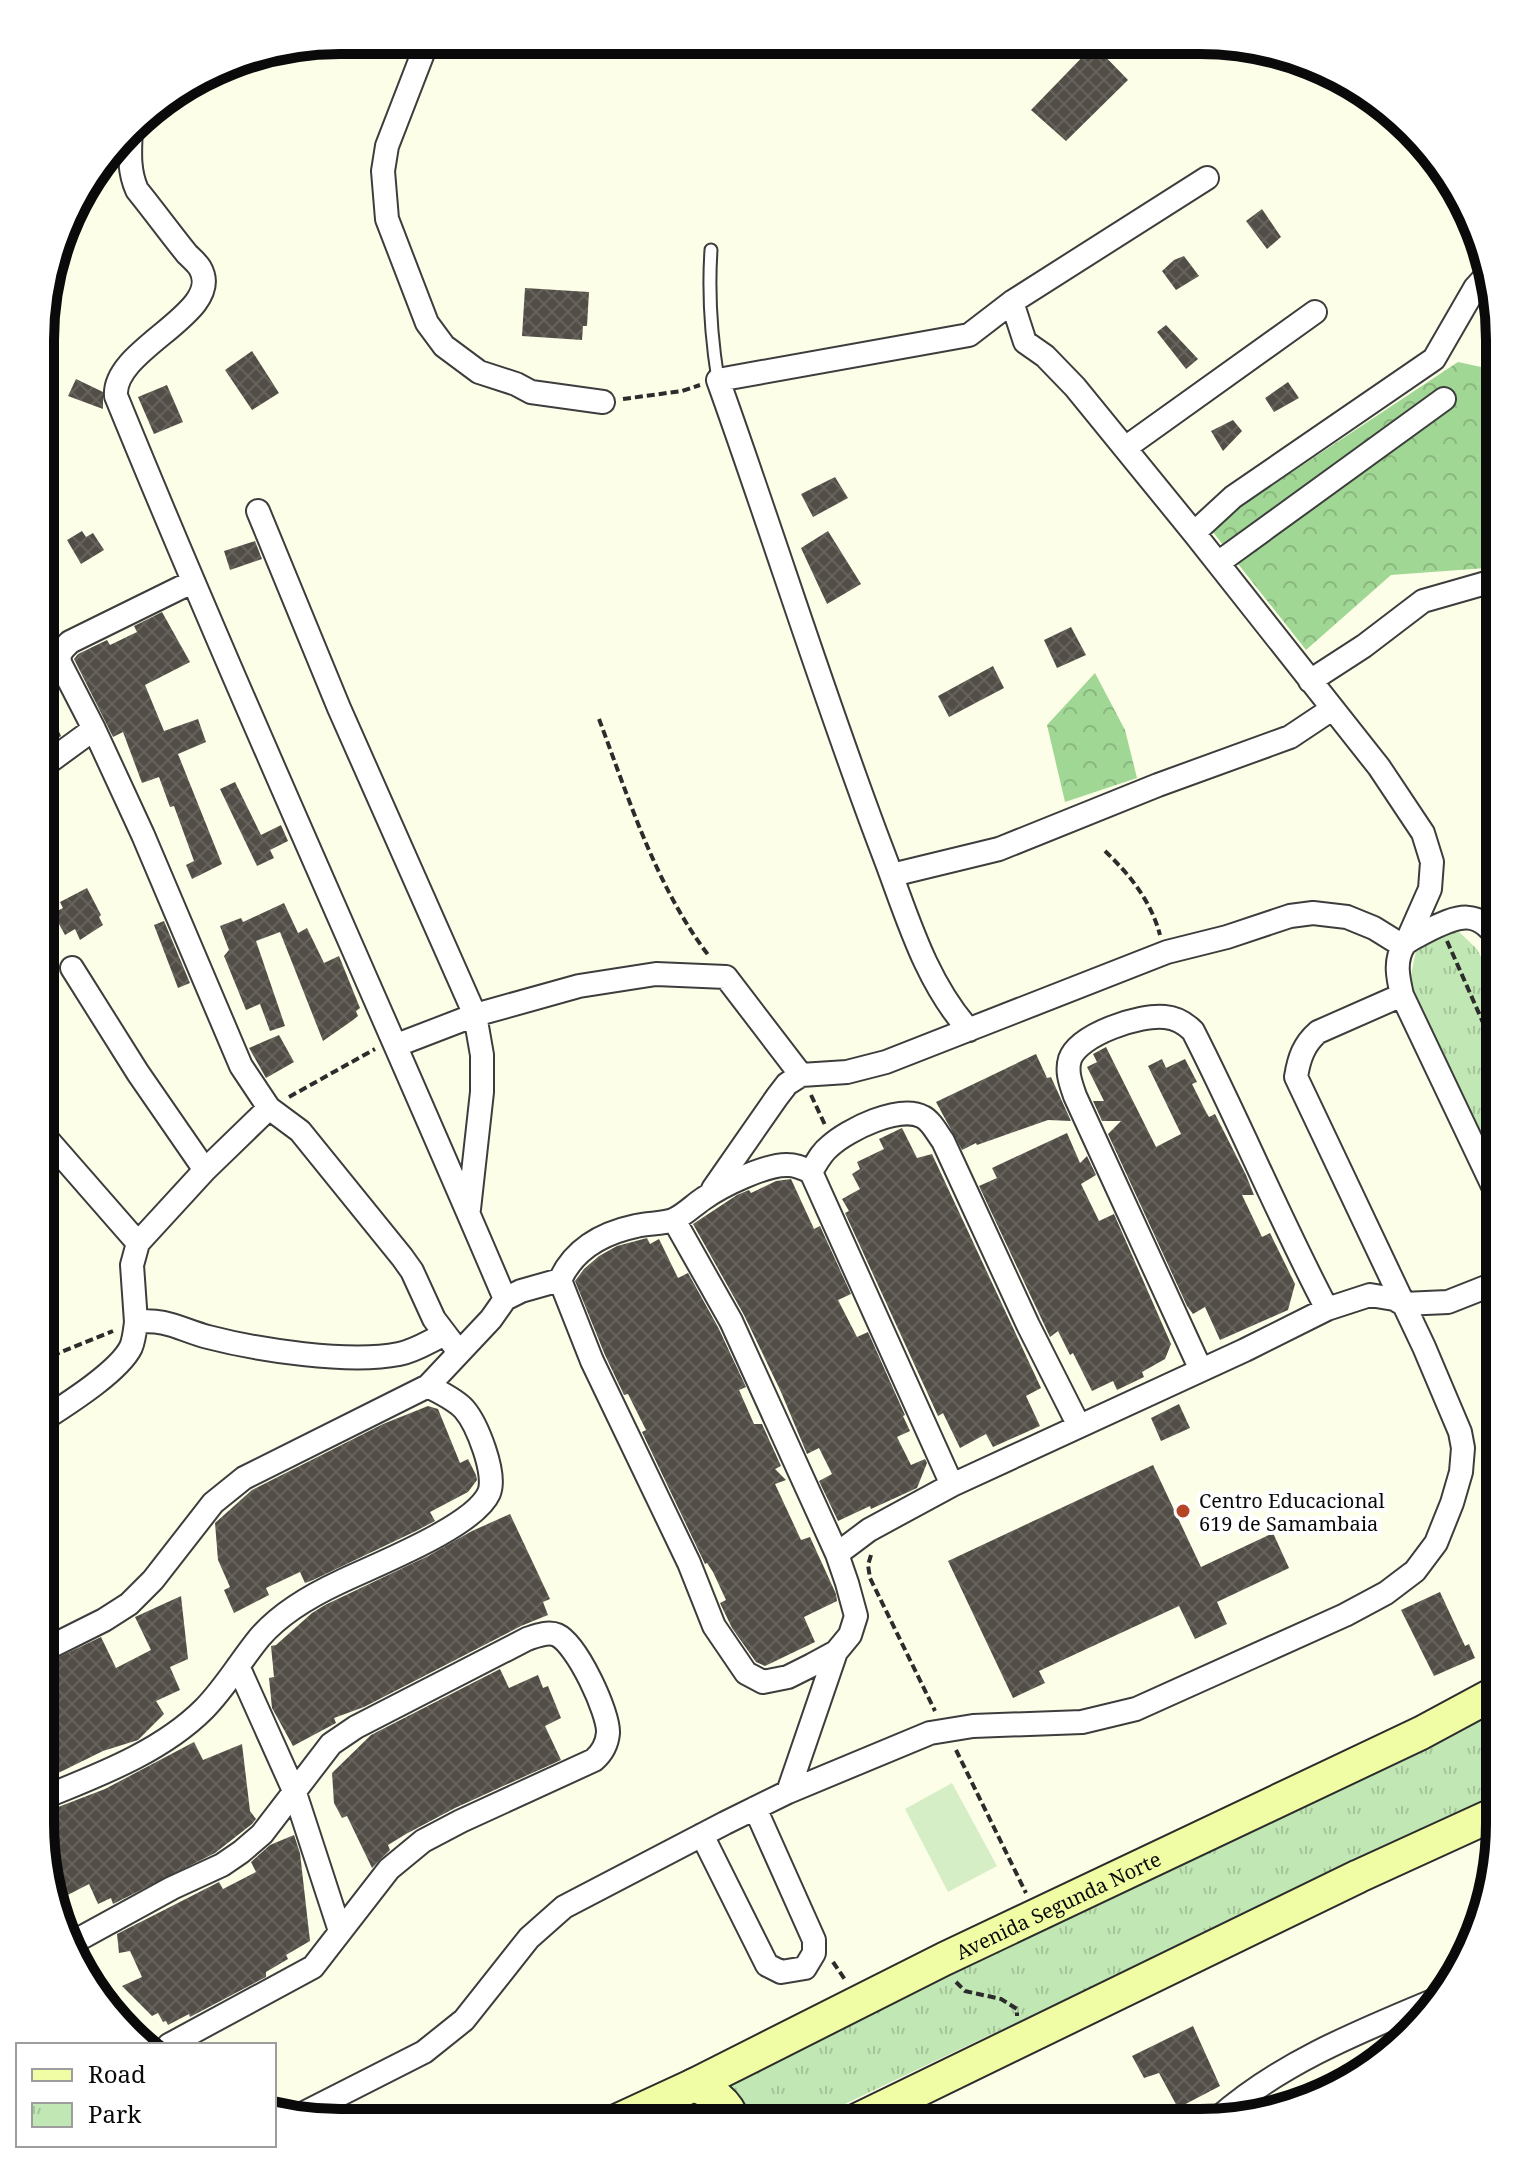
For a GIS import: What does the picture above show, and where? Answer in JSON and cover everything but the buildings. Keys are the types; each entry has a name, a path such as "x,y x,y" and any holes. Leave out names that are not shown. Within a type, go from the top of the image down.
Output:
{"street":[{"path":"423,54 387,146 383,171 387,219 427,323 444,346 479,372 531,392 603,402"},
{"path":"131,146 131,173 137,190 200,268 203,289 193,306 128,366 116,389 116,396 192,582 505,1299"},
{"path":"969,1030 951,1010 932,978 863,801 718,380 969,335 1012,302 1207,178"},
{"path":"1194,533 1233,497 1434,359 1480,283"},
{"path":"1012,302 1025,342 1045,356 1075,387 1194,533 1379,767 1423,833 1432,862 1430,889 1405,944 1397,975 1402,995 1486,1172"},
{"path":"1125,448 1315,312"},
{"path":"1218,563 1444,399"},
{"path":"258,511 339,708 475,1015 482,1055 482,1092 469,1214"},
{"path":"192,582 70,642 60,652 61,665 143,835 241,1066 269,1108 300,1131 412,1271 434,1319 459,1352"},
{"path":"1310,681 1364,646 1423,601 1486,583"},
{"path":"892,875 999,849 1099,807 1290,737 1332,709"},
{"path":"54,758 94,729"},
{"path":"708,1195 782,1091 801,1075 847,1072 873,1065 1167,952 1227,937 1290,916 1313,913 1347,917 1405,944"},
{"path":"1405,944 1456,917 1474,918 1486,924"},
{"path":"72,968 138,1073 205,1170"},
{"path":"395,1042 475,1015 579,986 656,974 726,977 801,1075"},
{"path":"314,2108 424,2052 464,2020 529,1938 564,1907 755,1808 930,1733 973,1726 1082,1722 1136,1709 1345,1615 1386,1593 1415,1571 1436,1543 1452,1503 1461,1472 1463,1448 1460,1432 1296,1077 1303,1050 1318,1032 1402,995"},
{"path":"1201,1370 1075,1096 1068,1063 1073,1052 1087,1039 1123,1023 1153,1016 1178,1020 1193,1031 1327,1309"},
{"path":"54,1413 84,1394 123,1359 131,1347 136,1322 132,1265 138,1243 205,1170 269,1108"},
{"path":"811,1172 822,1153 833,1143 862,1126 898,1114 919,1115 930,1123 943,1141 1028,1325 1079,1426"},
{"path":"54,1147 138,1243"},
{"path":"836,1652 788,1677 763,1682 746,1673 714,1626 689,1563 592,1361 560,1280 568,1262 599,1239 634,1226 674,1220 708,1195 740,1179 784,1164 811,1172 952,1485"},
{"path":"674,1220 731,1321 837,1554 856,1616 850,1635 836,1652 788,1792"},
{"path":"54,1645 129,1604 153,1580 213,1503 244,1478 428,1386 491,1319 505,1299 560,1280"},
{"path":"837,1554 869,1530 952,1485 1327,1309 1370,1295 1394,1299 1403,1304 1448,1302 1486,1287"},
{"path":"136,1322 166,1322 205,1336 261,1349 339,1355 402,1354 445,1334"},
{"path":"54,1793 155,1746 204,1709 263,1634 304,1602 432,1538 480,1508 490,1491 490,1462 464,1409 428,1386"},
{"path":"79,1939 158,1894 222,1865 262,1834 331,1744 356,1727 537,1635 558,1635 581,1662 604,1715 608,1737 594,1760 423,1841 389,1869 313,1967 173,2043"},
{"path":"238,1666 295,1793 340,1931"},
{"name":"Avenida Segunda Norte","path":"642,2109 944,1959 1408,1739 1486,1698"},
{"path":"702,1835 767,1965 781,1972 805,1968 814,1953 814,1940 755,1808"},
{"path":"880,2109 1359,1876 1486,1818"},
{"path":"1232,2107 1263,2083 1309,2056 1419,2007"},
{"path":"694,2085 721,2100 728,2109"}],"lane":[{"path":"711,250 709,318 718,380"}],"path":[{"path":"603,402 682,391 718,380"},
{"path":"599,719 647,844 687,928 726,977"},
{"path":"1105,851 1128,875 1151,908 1167,952"},
{"path":"1440,924 1486,1029"},
{"path":"269,1108 395,1042"},
{"path":"801,1075 833,1143"},
{"path":"54,1355 136,1322"},
{"path":"872,1552 868,1565 870,1578 1028,1897"},
{"path":"814,1940 825,1950 847,1983 857,1979"},
{"path":"944,1959 955,1981 965,1991 1001,1999 1017,2009 1018,2042"}],"green space":[{"path":"1458,362 1486,368 1486,568 1391,575 1306,650 1209,527"},
{"path":"1095,673 1125,730 1137,778 1065,802 1047,725"},
{"path":"1457,930 1477,949 1486,967 1486,1145 1409,985 1417,946"},
{"path":"1486,1706 1486,1799 834,2109 741,2109 739,2098 721,2077"},
{"path":"952,1783 997,1866 948,1892 905,1809"}],"place":[{"name":"Centro Educacional 619 de Samambaia","path":"1183,1511"}]}
